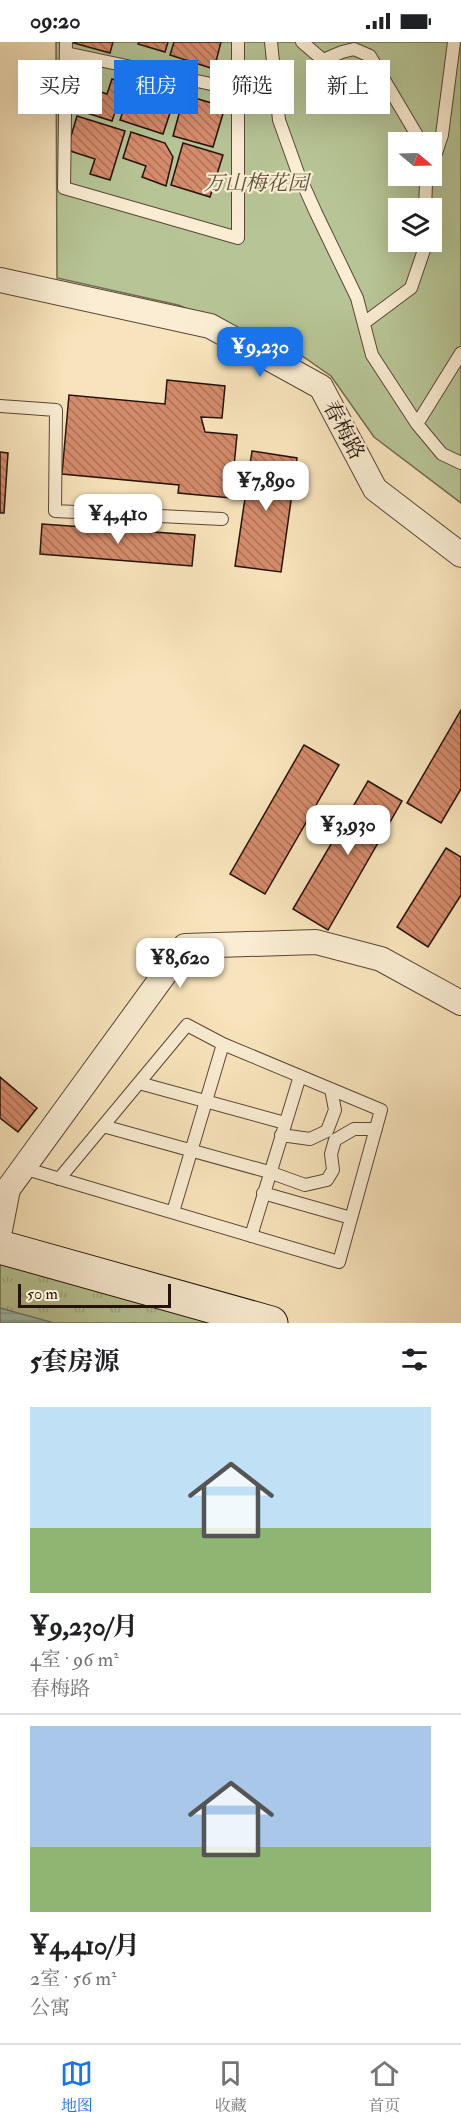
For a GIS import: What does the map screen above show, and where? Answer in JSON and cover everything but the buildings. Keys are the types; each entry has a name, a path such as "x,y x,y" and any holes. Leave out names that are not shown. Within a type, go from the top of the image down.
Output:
{"street":[{"name":"春梅路","path":"0,280 210,326 321,387 375,489 461,555"},
{"path":"0,1230 8,1189 185,946 316,942 381,959 461,1003"},
{"path":"0,1246 271,1323"}],"lane":[{"path":"238,42 238,60"},
{"path":"271,42 279,120 298,173 357,298 372,355 417,424 442,453 461,463"},
{"path":"303,42 323,60 354,49 370,56 414,132"},
{"path":"442,135 454,42"},
{"path":"210,83 66,48 64,188 237,238 239,114"},
{"path":"364,323 411,288 423,252"},
{"path":"417,424 461,353"},
{"path":"0,406 56,410 55,511 222,519"},
{"path":"23,1168 59,1179 172,1212 339,1262 381,1110 223,1044 187,1025 59,1179"},
{"path":"172,1212 223,1044"},
{"path":"251,1236 300,1076"},
{"path":"139,1083 285,1123"},
{"path":"281,1136 310,1139 327,1131 335,1110 331,1089"},
{"path":"103,1126 269,1172 305,1185 327,1180 333,1170 331,1154 335,1140 354,1129 376,1129"},
{"path":"263,1193 351,1218"}],"green space":[{"name":"万山梅花园","path":"56,42 461,42 461,503 374,437 331,376 292,349 178,305 57,278 56,114 102,114 102,60 56,60"},
{"path":"0,1247 271,1323 0,1323"}],"shaded area":[{"path":"0,1308 54,1323 0,1323"}]}
